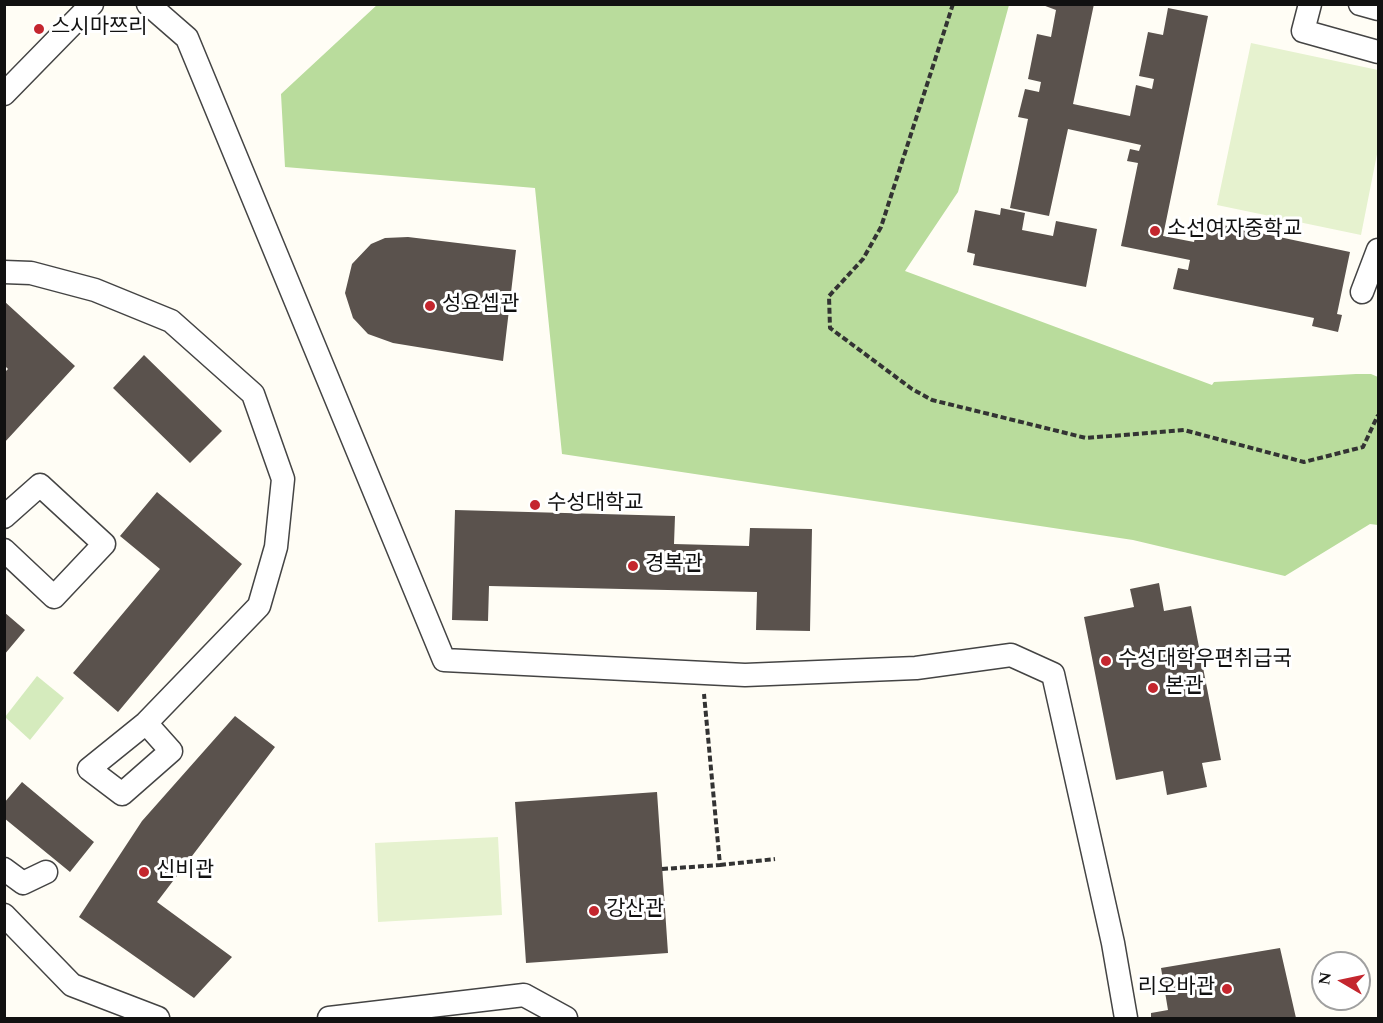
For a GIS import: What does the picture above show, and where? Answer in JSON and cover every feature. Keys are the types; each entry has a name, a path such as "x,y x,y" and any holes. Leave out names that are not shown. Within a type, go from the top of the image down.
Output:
{"street":[{"path":"4,94 92,4"},
{"path":"148,4 187,38 444,660 745,675 916,668 1011,655 1053,674 1113,943 1126,1018"},
{"path":"1310,4 1304,31 1378,52"},
{"path":"1360,4 1378,9"},
{"path":"1362,292 1378,250"},
{"path":"4,272 31,273 95,290 171,321 253,394 283,479 276,547 259,606 146,723"},
{"path":"4,517 40,485 104,544 54,597 4,550"},
{"path":"4,869 22,882 46,872"},
{"path":"4,915 72,986 158,1018"},
{"path":"329,1018 524,995 567,1018"}],"path":[{"path":"953,4 881,227 863,259 829,296 831,328 912,389 932,400 1086,438 1184,430 1304,462 1363,447 1378,415"},
{"path":"701,673 720,865"},
{"path":"662,869 775,859"}],"green space":[{"path":"378,4 1009,5 958,192 905,271 1212,385 1214,382 1356,374 1371,374 1378,377 1378,525 1370,524 1285,576 1133,540 562,454 535,188 285,167 281,94"},
{"path":"1251,43 1378,70 1378,149 1361,235 1217,205"},
{"path":"37,676 64,698 30,740 5,717"},
{"path":"498,837 502,915 378,922 375,843"}],"building":[{"path":"1040,4 1094,4 1073,104 1130,116 1136,85 1152,89 1154,79 1139,76 1148,32 1163,35 1168,8 1208,16 1163,236 1194,242 1199,220 1350,252 1337,314 1342,315 1338,332 1312,326 1314,318 1173,289 1178,268 1188,270 1190,260 1121,246 1138,163 1127,161 1130,149 1139,151 1141,145 1068,129 1049,216 1010,208 1028,119 1018,117 1025,89 1039,92 1041,82 1028,79 1037,34 1051,37 1056,10"},
{"path":"1001,208 1025,213 1022,230 1053,236 1056,221 1097,229 1086,287 973,265 975,254 967,252 975,210 1000,215"},
{"name":"성요셉관","path":"408,237 516,250 503,361 393,343 368,334 353,318 345,293 352,264 371,244 385,238"},
{"path":"4,301 75,366 4,443 4,373 8,369 4,365"},
{"path":"144,355 222,431 190,463 113,388"},
{"path":"157,492 242,564 118,712 73,673 160,569 120,536"},
{"name":"경복관","path":"455,510 675,516 674,544 749,546 750,528 812,529 810,631 756,630 757,592 489,586 488,621 452,620"},
{"name":"본관","path":"1159,583 1164,611 1191,606 1221,760 1202,763 1207,787 1167,795 1163,771 1116,780 1084,617 1134,607 1130,589"},
{"path":"4,612 25,630 4,655"},
{"name":"신비관","path":"235,716 275,747 157,902 232,957 194,998 79,917 142,821"},
{"path":"22,782 94,842 70,872 4,818 4,803"},
{"name":"강산관","path":"657,792 668,953 526,963 515,802"},
{"name":"리오바관","path":"1280,948 1296,1018 1151,1018 1151,1013 1168,1010 1161,968"}],"place":[{"name":"스시마쯔리","path":"39,29"},
{"name":"소선여자중학교","path":"1155,231"},
{"name":"성요셉관","path":"430,306"},
{"name":"수성대학교","path":"535,505"},
{"name":"경복관","path":"633,566"},
{"name":"수성대학우편취급국","path":"1106,661"},
{"name":"본관","path":"1153,688"},
{"name":"신비관","path":"144,872"},
{"name":"강산관","path":"594,911"},
{"name":"리오바관","path":"1227,989"}]}
